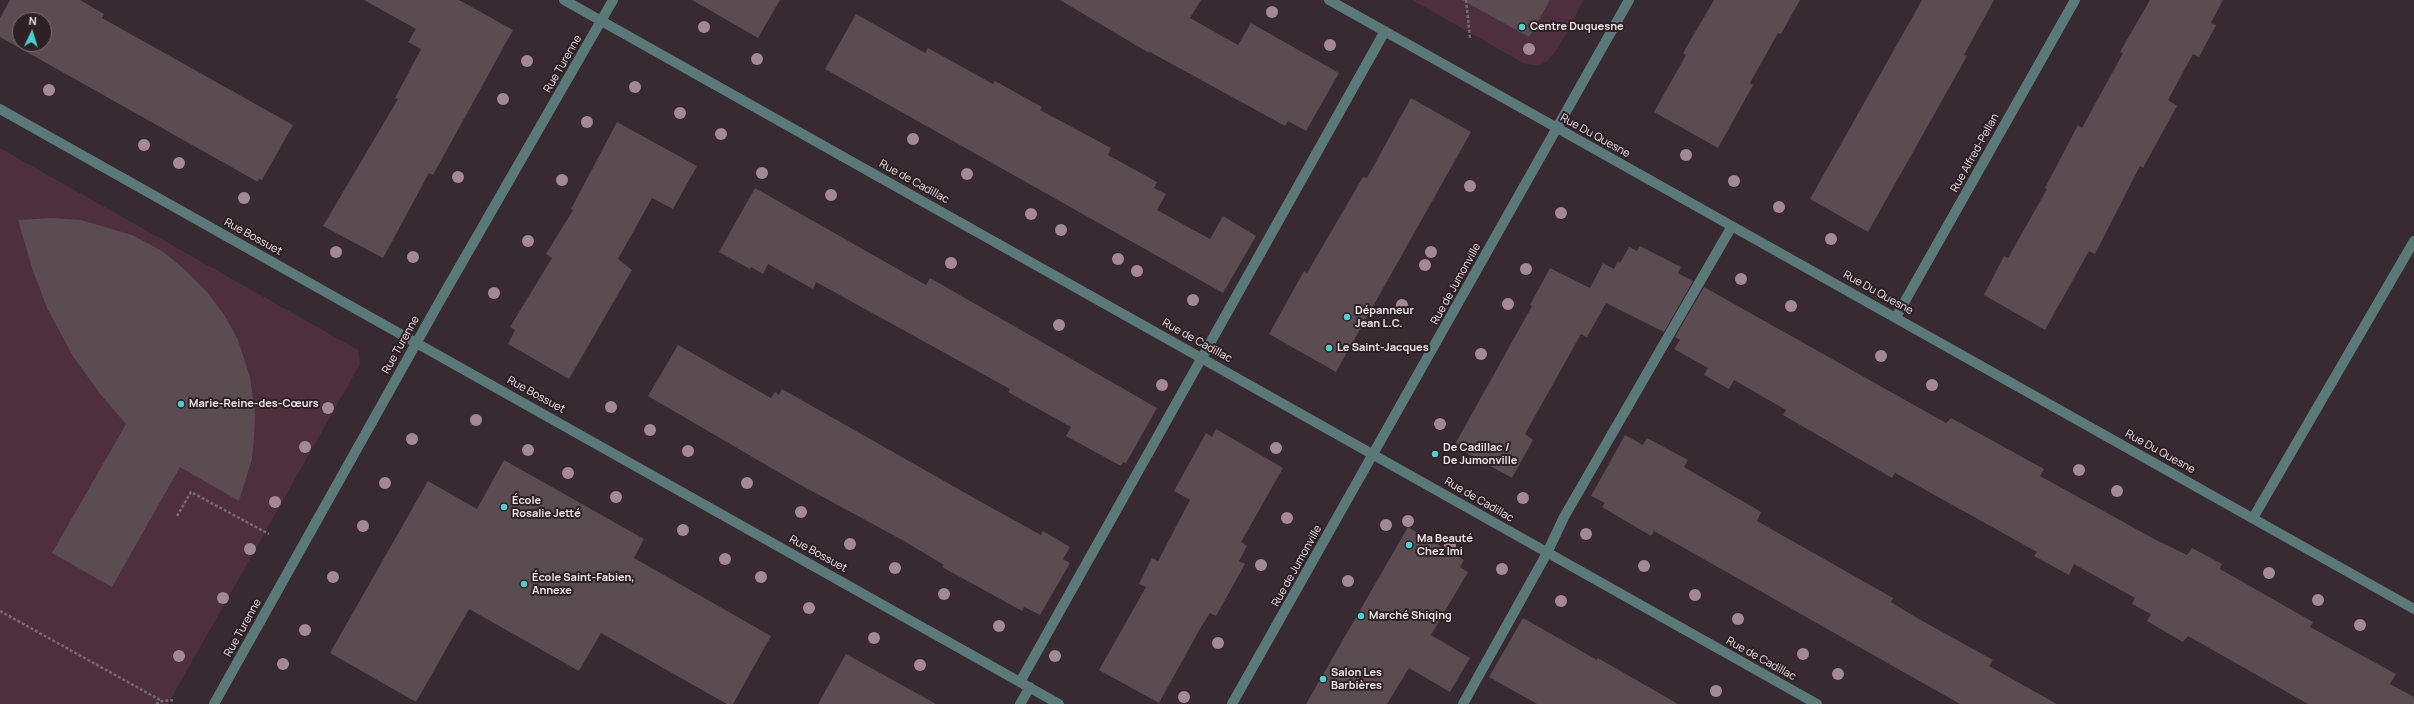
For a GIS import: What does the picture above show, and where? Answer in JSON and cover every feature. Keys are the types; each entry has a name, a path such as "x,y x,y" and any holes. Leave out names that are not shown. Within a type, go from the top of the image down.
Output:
{"street":[{"name":"Rue de Cadillac","path":"564,0 1202,357 1817,704"},
{"name":"Rue Turenne","path":"214,704 417,343 613,0"},
{"name":"Rue Du Quesne","path":"1329,0 2414,609"},
{"name":"Rue de Jumonville","path":"1232,704 1629,0"},
{"name":"Rue Alfred-Pellan","path":"1896,317 2075,0"},
{"path":"1020,682 1385,31"},
{"name":"Rue Bossuet","path":"0,109 1059,704"},
{"path":"1463,704 1547,553 1564,517 1732,226"},
{"path":"2253,518 2414,241"},
{"path":"1020,704 1030,687"}],"path":[{"path":"1466,0 1470,38"},
{"path":"178,516 191,492 269,534"},
{"path":"0,611 162,701"},
{"path":"156,704 162,701 175,700"}],"shaded area":[{"path":"1412,0 1584,0 1562,41 1552,56 1544,63 1535,65 1523,63"},
{"path":"0,148 358,350 360,364 168,704 0,704"}],"building":[{"path":"10,0 80,0 104,14 102,18 293,125 262,180 259,179 258,182 27,52 52,52 52,12 12,12 12,44 0,37 0,18"},
{"path":"364,0 459,0 513,30 433,175 429,173 383,258 323,226 398,99 395,98 421,49 408,42 416,29"},
{"path":"692,0 780,0 758,38"},
{"path":"1060,0 1201,0 1190,18 1238,45 1251,23 1339,73 1306,131 1288,121 1285,126 1150,52 1149,53"},
{"name":"Centre Duquesne","path":"1462,0 1550,0 1529,37"},
{"path":"1714,0 1800,0 1781,34 1778,33 1750,83 1753,85 1718,148 1654,112 1686,55 1683,53"},
{"path":"1922,0 1994,0 1964,55 1967,56 1868,232 1810,199"},
{"path":"2150,0 2223,0 2211,23 2216,25 2199,57 2193,54 2168,100 2177,106 2143,168 2140,166 2095,254 2089,251 2045,330 1984,295 2004,256 2008,258 2047,189 2045,188 2078,125 2082,128 2123,53 2120,52"},
{"path":"856,14 925,53 928,48 993,84 995,81 1042,107 1040,110 1111,148 1108,155 1157,182 1154,188 1166,194 1157,210 1210,239 1223,216 1256,236 1223,293 825,69"},
{"path":"1411,98 1471,132 1336,372 1269,334 1304,271 1307,273 1363,177 1367,178"},
{"path":"617,122 697,166 673,209 652,198 618,259 632,270 569,379 508,344 515,330 510,327 552,258 546,254 573,210 571,209"},
{"path":"755,188 926,285 930,278 1157,408 1126,463 1123,462 1121,466 1066,436 1071,427 1008,392 1010,389 816,282 813,289 768,264 763,274 751,267 750,269 719,252"},
{"name":"Marie-Reine-des-Cœurs","path":"51,218 81,220 132,235 162,251 184,269 208,293 225,316 238,340 250,377 255,413 254,437 252,459 239,501 180,467 112,587 52,553 126,424 101,395 74,358 47,308 33,271 18,220"},
{"path":"1640,246 1681,267 1678,273 1693,281 1664,332 1606,303 1587,337 1581,334 1525,434 1533,440 1512,478 1454,446 1532,306 1530,305 1550,268 1590,288 1603,263 1614,269 1618,261 1620,263 1629,247 1637,251"},
{"path":"1704,287 1946,423 1951,418 2044,469 2040,476 2156,540 2187,555 2192,548 2222,564 2220,569 2313,622 2310,627 2396,674 2390,684 2414,697 2414,704 2308,704 2188,636 2183,642 2147,621 2151,614 2132,604 2135,598 2074,564 2069,575 2034,556 2037,552 1895,473 1892,478 1783,415 1786,410 1734,380 1729,389 1704,375 1708,368 1674,349 1680,340 1675,337"},
{"path":"678,345 771,398 775,392 779,395 782,389 1041,535 1043,531 1070,547 1063,559 1070,563 1040,615 1024,607 1022,611 942,567 944,565 904,541 797,483 648,396"},
{"path":"1216,429 1283,468 1241,542 1247,546 1239,561 1245,564 1216,616 1210,613 1201,627 1159,703 1099,670 1146,587 1139,584 1152,558 1158,561 1190,500 1174,491 1206,433 1212,437"},
{"path":"1625,435 1643,445 1647,438 1688,460 1684,467 1761,512 1757,521 1893,598 1891,602 1993,660 1989,666 2057,704 1960,704 1654,531 1651,536 1602,507 1605,503 1591,496"},
{"name":"École Saint-Fabien, Annexe","path":"504,460 644,539 634,558 771,636 733,704 727,704 601,633 579,671 469,609 416,702 330,653 428,481 477,509"},
{"path":"1408,527 1464,560 1460,567 1468,572 1431,635 1470,658 1450,692 1409,668 1387,704 1306,704"},
{"path":"1523,618 1597,660 1598,658 1678,704 1537,704 1489,677"},
{"path":"846,654 936,704 818,704"}],"place":[{"name":"Centre Duquesne","path":"1522,27"},
{"name":"Dépanneur Jean L.C.","path":"1347,317"},
{"name":"Le Saint-Jacques","path":"1329,348"},
{"name":"Marie-Reine-des-Cœurs","path":"181,404"},
{"name":"De Cadillac / De Jumonville","path":"1435,454"},
{"name":"École Rosalie Jetté","path":"504,507"},
{"name":"Ma Beauté Chez Imi","path":"1409,545"},
{"name":"École Saint-Fabien, Annexe","path":"524,584"},
{"name":"Marché Shiqing","path":"1361,616"},
{"name":"Salon Les Barbières","path":"1323,679"}]}
